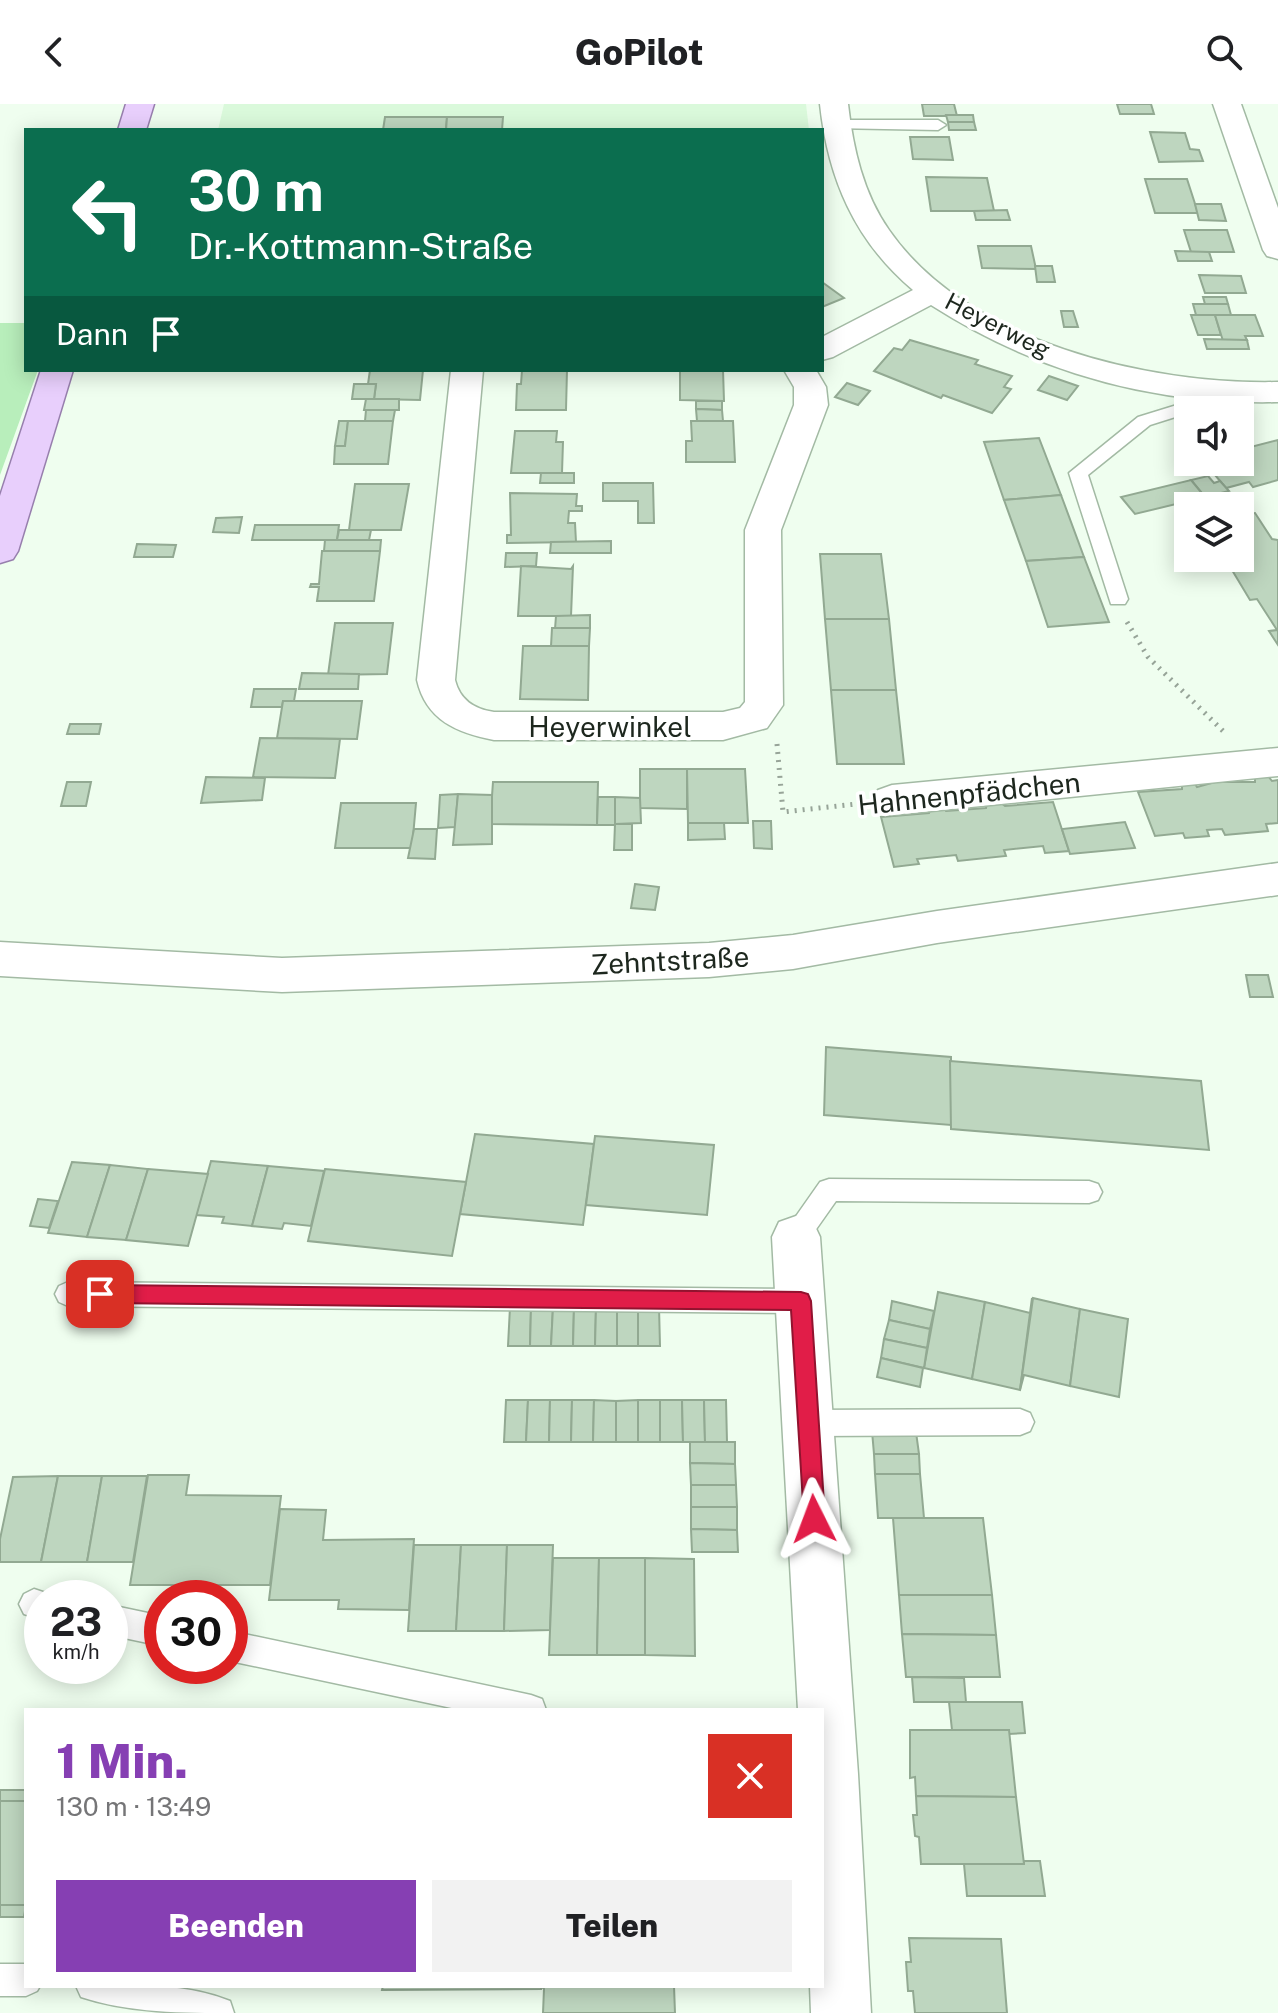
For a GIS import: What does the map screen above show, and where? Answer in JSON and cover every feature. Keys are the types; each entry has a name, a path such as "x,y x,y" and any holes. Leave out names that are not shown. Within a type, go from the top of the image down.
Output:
{"main road":[{"path":"133,128 140,104"},
{"path":"0,551 56,372"}],"street":[{"path":"1227,104 1278,250"},
{"name":"Heyerweg","path":"835,115 842,165 861,209 896,259 933,292 1004,334 1069,361 1166,388 1232,394 1278,392"},
{"path":"824,349 933,292"},
{"name":"Heyerwinkel","path":"467,372 436,680 444,703 470,721 494,726 723,726 753,718"},
{"path":"753,718 764,705 766,689 761,560 763,530 811,405 810,387 801,372"},
{"name":"Hahnenpfädchen","path":"892,800 1269,763"},
{"name":"Zehntstraße","path":"0,959 282,975 709,960 793,952 937,927 1278,879"},
{"path":"796,1237 823,1708"},
{"path":"824,1732 841,2013"}],"lane":[{"path":"835,115 938,125"},
{"path":"1118,599 1078,473 1144,421 1232,394"},
{"path":"796,1237 829,1190 1089,1192"},
{"path":"68,1294 801,1301"},
{"path":"809,1423 1020,1422"},
{"path":"248,1650 522,1708"},
{"path":"0,1980 24,1980"},
{"path":"101,1988 218,2013"}],"path":[{"path":"1118,599 1133,636 1148,657 1184,695 1269,763"},
{"name":"Hahnenpfädchen","path":"753,718 776,738 783,812 892,800"}],"shaded area":[{"path":"224,104 806,104 809,128 218,128"}],"green space":[{"path":"0,323 24,323 24,372 37,372 0,475"}],"building":[{"path":"922,104 954,104 957,116 924,116"},
{"path":"1117,104 1151,104 1154,114 1120,114"},
{"path":"946,115 973,115 974,122 948,122"},
{"path":"385,117 447,117 446,128 383,128"},
{"path":"447,117 503,117 502,128 446,128"},
{"path":"948,122 974,122 976,130 949,130"},
{"path":"1150,132 1185,133 1190,149 1199,150 1203,161 1159,162"},
{"path":"910,137 949,137 953,160 913,159"},
{"path":"926,177 987,178 994,211 931,211"},
{"path":"1145,179 1187,179 1198,213 1155,213"},
{"path":"1195,204 1221,204 1226,221 1199,220"},
{"path":"1007,210 1010,220 976,220 974,211"},
{"path":"1184,230 1227,230 1234,252 1191,252"},
{"path":"978,246 1031,246 1036,269 982,268"},
{"path":"1175,251 1209,252 1212,261 1178,261"},
{"path":"1035,266 1052,266 1055,282 1037,282"},
{"path":"1199,275 1241,276 1246,293 1205,293"},
{"path":"824,283 844,298 824,306"},
{"path":"1203,297 1226,297 1228,304 1205,304"},
{"path":"1193,304 1228,304 1231,315 1196,315"},
{"path":"1061,311 1073,311 1078,327 1064,327"},
{"path":"1191,315 1215,315 1221,335 1198,335"},
{"path":"1215,315 1255,315 1263,336 1223,341"},
{"path":"1204,339 1247,340 1249,349 1207,349"},
{"path":"910,340 978,360 975,364 1012,376 1004,387 1011,389 992,413 943,395 941,398 874,371 894,348 902,350"},
{"path":"370,372 423,372 420,400 374,399 376,384 368,384"},
{"path":"522,372 567,372 566,410 516,410 517,384 521,384"},
{"path":"680,372 723,372 724,401 680,400"},
{"path":"1049,376 1078,386 1067,400 1038,390"},
{"path":"847,383 870,391 858,405 835,397"},
{"path":"354,384 376,384 374,399 352,399"},
{"path":"366,399 399,399 399,410 364,410"},
{"path":"696,401 722,401 722,410 696,409"},
{"path":"696,409 722,410 723,421 697,421"},
{"path":"366,410 395,410 393,421 365,421"},
{"path":"339,421 348,421 345,446 335,446"},
{"path":"348,421 393,421 388,464 334,464 335,446 345,446"},
{"path":"691,421 733,421 735,462 686,462 686,441 692,441"},
{"path":"515,431 557,431 556,442 563,442 562,473 511,473"},
{"path":"1039,438 1061,495 1004,500 984,442"},
{"path":"1278,440 1278,480 1253,487 1249,482 1226,488 1216,476 1254,476 1254,446"},
{"path":"541,473 574,473 574,483 540,483"},
{"path":"1208,476 1214,483 1220,481 1229,491 1201,492 1191,480"},
{"path":"1191,480 1201,492 1174,492 1174,505 1135,514 1121,497"},
{"path":"603,483 653,483 654,523 638,523 638,501 603,501"},
{"path":"355,484 409,484 401,530 349,530"},
{"path":"510,493 577,494 576,506 582,506 582,511 569,511 568,523 575,523 576,542 507,543 507,535 511,535"},
{"path":"1061,495 1084,557 1026,561 1004,500"},
{"path":"1254,513 1272,539 1278,540 1278,645 1269,631 1277,630 1257,599 1250,600 1233,572 1254,572"},
{"path":"242,517 239,533 213,532 216,518"},
{"path":"255,525 339,525 337,540 252,540"},
{"path":"339,530 371,530 369,540 337,540"},
{"path":"325,540 381,540 380,551 324,551"},
{"path":"611,541 611,553 550,553 551,542"},
{"path":"137,544 176,545 173,557 134,557"},
{"path":"322,551 380,551 374,601 317,601 319,587 310,587 311,584 319,584"},
{"path":"506,553 537,553 536,566 505,567"},
{"path":"820,554 881,554 889,619 825,619"},
{"path":"1084,557 1109,622 1048,627 1026,561"},
{"path":"521,566 571,569 573,566 571,616 518,616"},
{"path":"590,615 590,628 555,629 556,616"},
{"path":"825,619 889,619 896,690 831,690"},
{"path":"335,623 393,623 387,674 328,675"},
{"path":"552,628 590,628 589,646 551,646"},
{"path":"523,646 589,646 588,700 520,699"},
{"path":"302,673 359,674 358,689 299,689"},
{"path":"254,689 296,689 294,701 283,701 282,707 251,707"},
{"path":"831,690 896,690 904,764 837,764"},
{"path":"283,701 362,701 357,739 277,738"},
{"path":"70,724 101,724 99,734 67,734"},
{"path":"260,738 340,739 335,778 253,777"},
{"path":"640,769 687,769 687,809 640,808"},
{"path":"687,769 745,769 748,823 688,823"},
{"path":"1268,776 1272,781 1278,780 1278,823 1266,824 1268,831 1225,835 1222,829 1207,830 1209,836 1185,838 1183,833 1155,836 1138,792 1182,789 1182,783 1194,782 1197,787 1215,782 1255,782 1255,777"},
{"path":"206,777 265,778 262,800 201,803"},
{"path":"67,782 91,782 86,806 61,806"},
{"path":"493,782 598,782 597,825 490,824"},
{"path":"458,794 455,827 438,828 440,795"},
{"path":"458,794 492,795 492,844 453,845"},
{"path":"598,797 615,797 615,825 597,825"},
{"path":"615,797 640,798 641,823 615,824"},
{"path":"1000,802 1005,806 1053,802 1069,851 1045,853 1043,846 1004,850 1006,856 958,861 956,855 917,859 919,864 894,867 881,817 929,813 931,807 943,807 946,811 986,808 987,803"},
{"path":"341,803 416,803 412,848 335,848"},
{"path":"753,821 771,821 772,849 754,848"},
{"path":"1125,822 1135,848 1070,854 1062,829"},
{"path":"688,823 724,823 725,839 688,840"},
{"path":"615,824 632,824 632,850 614,850"},
{"path":"414,829 437,829 435,859 408,858"},
{"path":"635,884 659,887 655,910 631,908"},
{"path":"1246,975 1268,975 1273,997 1250,997"},
{"path":"826,1047 951,1057 951,1125 824,1115"},
{"path":"950,1061 1201,1081 1209,1150 951,1129"},
{"path":"475,1134 594,1144 583,1225 460,1214"},
{"path":"595,1136 714,1145 707,1215 586,1205"},
{"path":"211,1161 268,1166 252,1226 222,1223 224,1217 196,1215"},
{"path":"72,1162 110,1165 87,1237 48,1233"},
{"path":"110,1165 148,1169 126,1240 87,1237"},
{"path":"268,1166 324,1171 311,1226 284,1223 282,1229 252,1226"},
{"path":"148,1169 208,1174 188,1246 126,1240"},
{"path":"325,1169 466,1182 452,1256 308,1241"},
{"path":"38,1199 58,1201 49,1228 30,1226"},
{"path":"938,1292 985,1302 972,1379 924,1368"},
{"path":"1032,1298 1020,1390 972,1379 985,1302 1030,1313"},
{"path":"1033,1298 1080,1309 1070,1386 1024,1375 1020,1390"},
{"path":"892,1301 934,1311 930,1329 889,1320"},
{"path":"510,1307 531,1307 530,1346 508,1346"},
{"path":"531,1307 553,1307 551,1346 530,1346"},
{"path":"553,1307 574,1307 573,1346 551,1346"},
{"path":"574,1307 596,1307 595,1346 573,1346"},
{"path":"596,1307 617,1307 617,1346 595,1346"},
{"path":"617,1307 638,1307 638,1346 617,1346"},
{"path":"638,1307 659,1307 660,1346 638,1346"},
{"path":"1080,1309 1128,1319 1119,1397 1070,1386"},
{"path":"889,1320 930,1329 927,1348 884,1339"},
{"path":"884,1339 927,1348 924,1368 881,1358"},
{"path":"881,1358 923,1368 920,1387 877,1377"},
{"path":"506,1400 528,1400 526,1442 504,1442"},
{"path":"528,1400 550,1400 549,1442 526,1442"},
{"path":"550,1400 572,1400 571,1442 549,1442"},
{"path":"572,1400 594,1400 593,1442 571,1442"},
{"path":"594,1400 616,1401 616,1442 593,1442"},
{"path":"638,1400 638,1442 616,1442 616,1401"},
{"path":"638,1400 660,1400 660,1442 638,1442"},
{"path":"660,1400 682,1400 683,1442 660,1442"},
{"path":"682,1400 704,1400 705,1442 683,1442"},
{"path":"704,1400 726,1400 727,1442 705,1442"},
{"path":"872,1431 916,1432 919,1454 874,1454"},
{"path":"690,1442 735,1442 735,1464 690,1463"},
{"path":"874,1454 919,1454 920,1474 875,1474"},
{"path":"690,1463 735,1464 736,1485 691,1485"},
{"path":"875,1474 920,1474 924,1518 878,1518"},
{"path":"148,1475 189,1475 186,1495 281,1496 270,1585 248,1585 248,1580 144,1580 144,1585 130,1585"},
{"path":"58,1476 41,1562 0,1562 0,1539 13,1477"},
{"path":"58,1476 102,1476 87,1562 41,1562"},
{"path":"102,1476 147,1476 133,1562 87,1562"},
{"path":"691,1485 736,1485 737,1507 691,1507"},
{"path":"691,1507 737,1507 737,1530 691,1529"},
{"path":"280,1509 326,1510 323,1540 414,1539 409,1610 338,1609 339,1600 269,1600"},
{"path":"893,1518 983,1518 992,1595 899,1595"},
{"path":"691,1529 737,1530 738,1552 692,1552"},
{"path":"414,1545 461,1545 456,1631 408,1631"},
{"path":"461,1545 507,1545 504,1631 456,1631"},
{"path":"507,1545 553,1545 550,1630 504,1631"},
{"path":"553,1558 599,1558 597,1655 549,1655"},
{"path":"599,1558 645,1558 645,1655 597,1655"},
{"path":"645,1558 694,1559 695,1656 645,1655"},
{"path":"899,1595 992,1595 996,1635 902,1634"},
{"path":"902,1634 996,1635 1000,1677 906,1677"},
{"path":"912,1677 964,1678 966,1702 914,1702"},
{"path":"949,1702 1022,1702 1025,1733 952,1730"},
{"path":"910,1730 1009,1730 1016,1797 916,1796 915,1777 910,1778"},
{"path":"0,1790 24,1790 24,1801 0,1801"},
{"path":"916,1796 1016,1797 1024,1864 921,1864 913,1815 917,1815"},
{"path":"0,1801 24,1801 24,1905 0,1905"},
{"path":"1024,1861 1040,1861 1045,1896 967,1896 964,1864 1024,1864"},
{"path":"0,1905 24,1905 24,1917 0,1917"},
{"path":"909,1938 1001,1939 1007,2013 915,2013 913,1991 908,1991 906,1962 911,1962"},
{"path":"382,1988 541,1988 541,1989"},
{"path":"674,1988 675,2013 543,2013 544,1989"}],"route":[{"path":"100,1294 801,1301 814,1519"}]}
